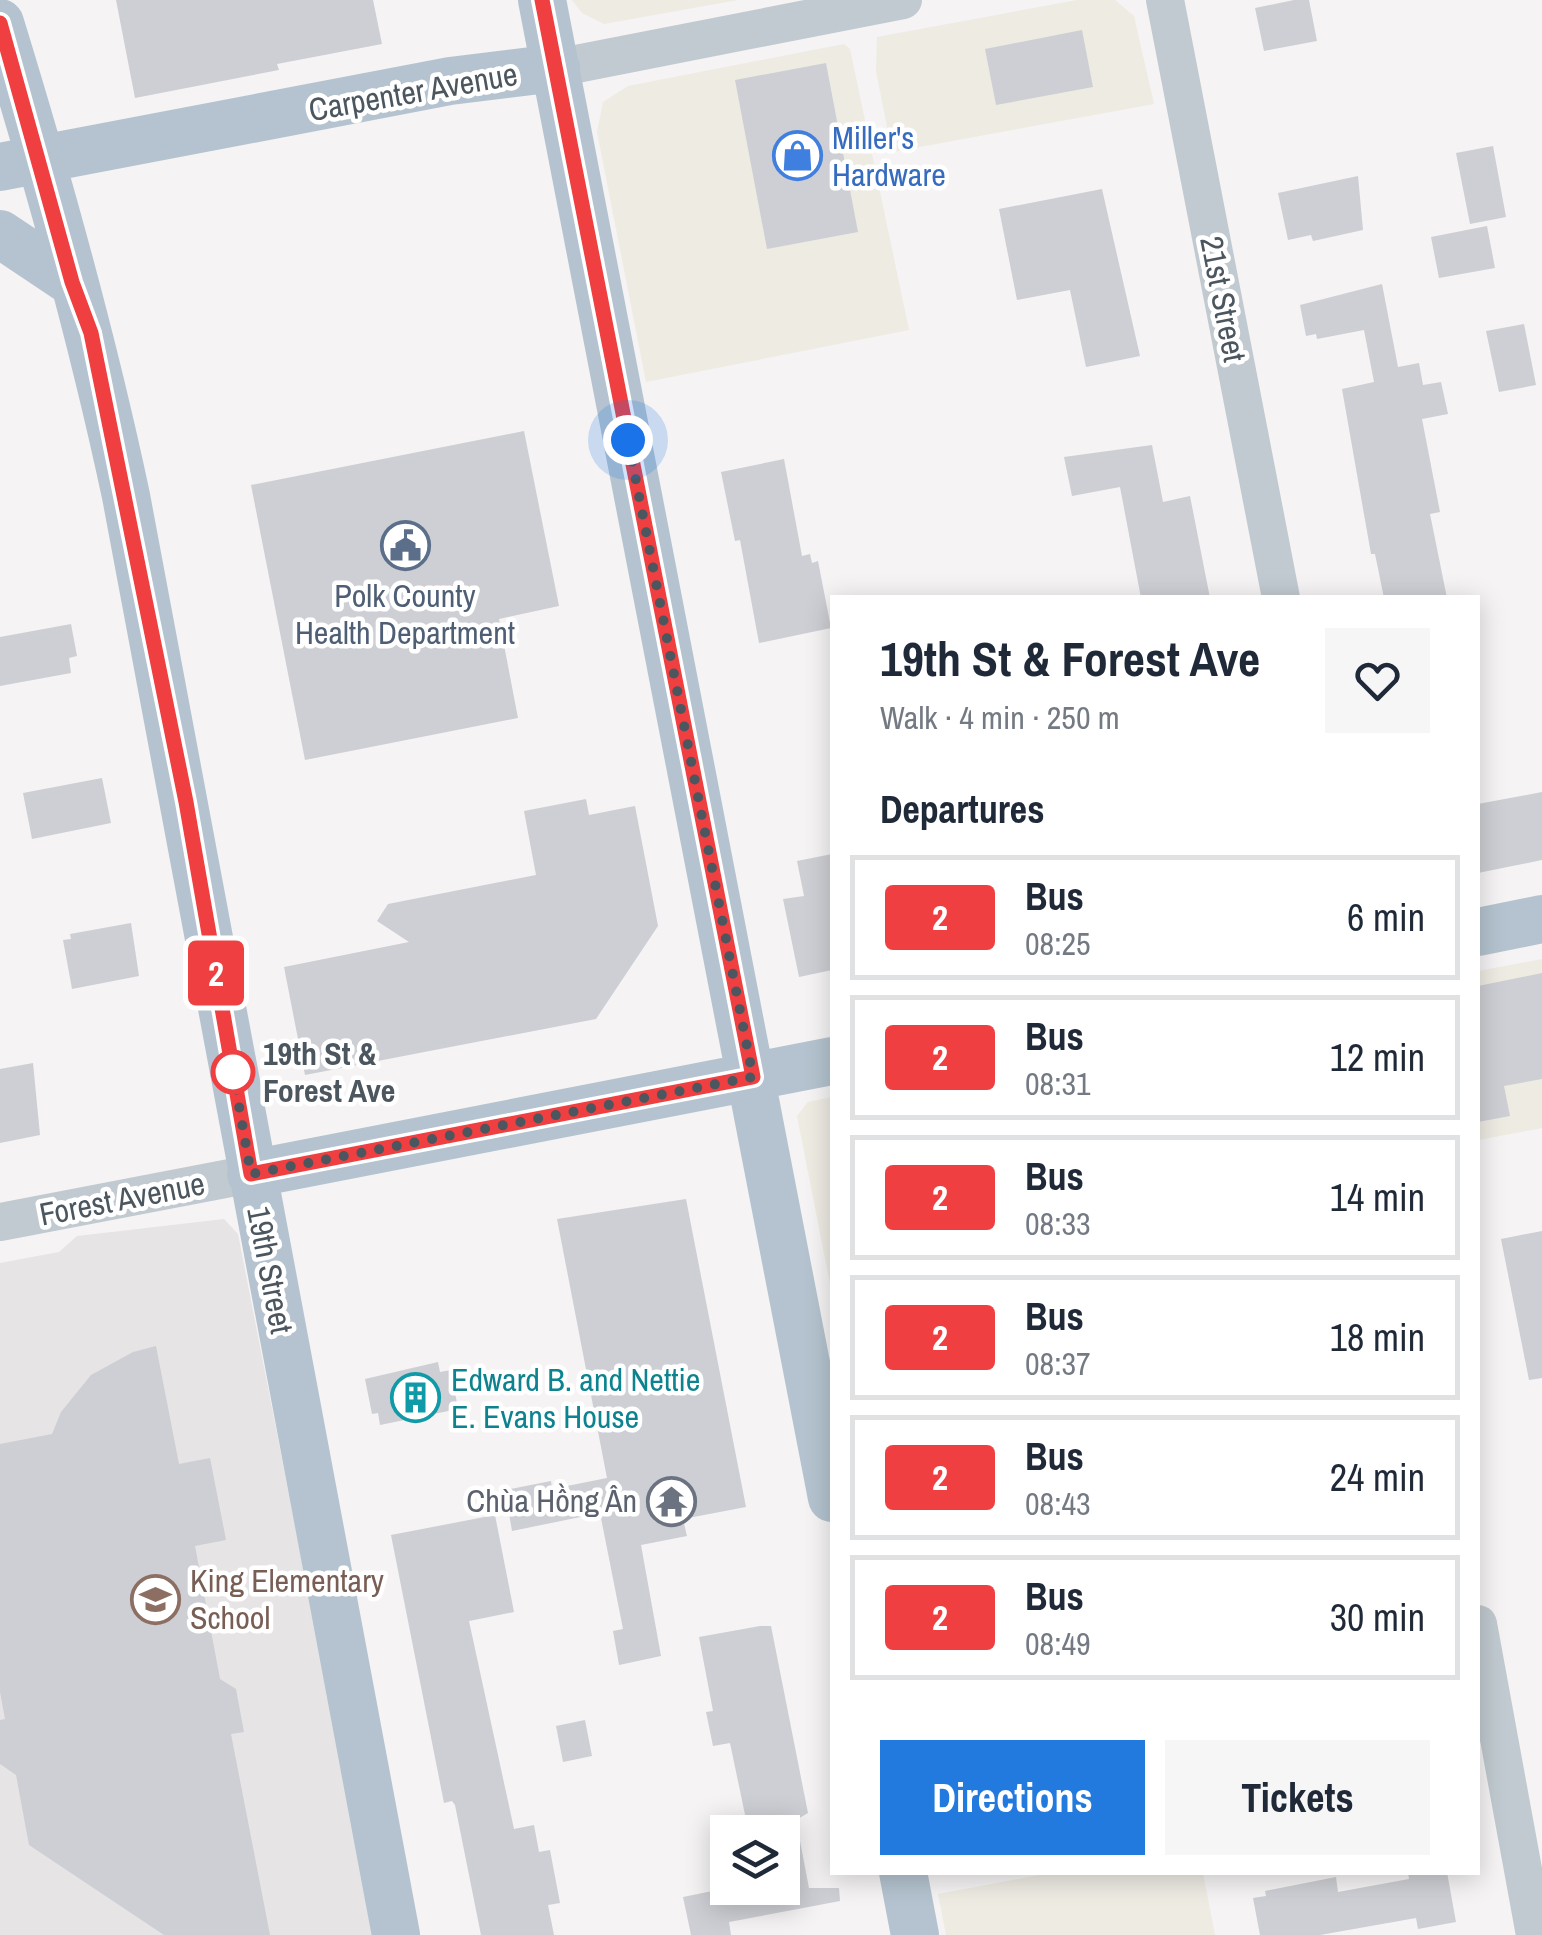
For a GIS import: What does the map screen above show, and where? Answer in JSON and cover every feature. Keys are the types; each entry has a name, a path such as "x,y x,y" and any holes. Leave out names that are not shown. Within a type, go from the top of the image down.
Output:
{"main road":[{"path":"542,0 830,1487"},
{"name":"19th Street","path":"0,23 14,158 72,282 91,333 126,496 396,1935"},
{"name":"Carpenter Avenue","path":"14,158 450,81 556,68"},
{"path":"0,234 72,282"},
{"path":"1480,932 1542,919"},
{"name":"Forest Avenue","path":"251,1174 830,1061"},
{"path":"904,1875 915,1935"}],"street":[{"name":"Carpenter Avenue","path":"556,68 903,0"},
{"name":"21st Street","path":"1164,0 1280,595"},
{"name":"Forest Avenue","path":"0,1222 251,1174"},
{"path":"1480,1635 1535,1935"}],"shaded area":[{"path":"572,0 738,0 604,24 582,13"},
{"path":"1077,0 1115,0 1134,16 1154,104 892,152 876,71 877,37"},
{"path":"844,44 850,49 909,330 646,382 597,132 603,102 628,86"},
{"path":"1542,959 1542,1128 1480,1140 1480,971"},
{"path":"830,1097 830,1284 797,1116 808,1102"},
{"name":"King Elementary School","path":"224,1219 238,1234 375,1935 0,1935 0,1263 59,1252 77,1236"},
{"path":"1039,1875 1203,1875 1215,1935 946,1935 938,1894"}],"building":[{"path":"116,0 373,0 382,44 277,64 279,70 135,98"},
{"path":"1309,0 1317,41 1264,51 1255,8"},
{"path":"1082,30 1093,87 996,105 985,49"},
{"name":"Miller's Hardware","path":"826,63 858,232 767,249 735,80"},
{"path":"1493,146 1506,217 1470,224 1456,153"},
{"path":"1358,176 1363,230 1313,241 1311,235 1288,240 1278,193"},
{"path":"1102,189 1140,356 1086,367 1070,290 1017,300 999,209"},
{"path":"1487,226 1495,268 1439,278 1431,237"},
{"path":"1382,284 1398,367 1419,363 1423,385 1441,382 1448,414 1422,419 1440,512 1430,514 1446,595 1383,595 1375,554 1371,554 1342,389 1374,382 1364,330 1317,339 1316,334 1306,336 1300,305"},
{"path":"1524,324 1536,385 1499,392 1486,331"},
{"name":"Polk County Health Department","path":"524,431 559,606 499,619 518,718 305,760 251,485"},
{"path":"1152,445 1163,502 1190,496 1209,595 1140,595 1120,487 1072,496 1064,457"},
{"path":"784,459 802,556 810,554 812,563 818,561 830,628 759,643 740,540 735,541 721,472"},
{"path":"71,624 77,656 69,658 71,673 0,686 0,637"},
{"path":"102,778 111,823 32,839 23,793"},
{"path":"1542,792 1542,860 1480,873 1480,804"},
{"path":"586,799 589,815 635,806 658,926 596,1019 305,1075 284,967 409,942 377,921 388,904 536,875 524,811"},
{"path":"830,854 830,970 799,977 783,899 804,896 797,861"},
{"path":"131,923 139,976 72,989 63,940 71,939 70,934"},
{"path":"1542,973 1542,1079 1504,1086 1510,1116 1480,1122 1480,986"},
{"path":"33,1063 40,1135 0,1143 0,1069"},
{"path":"686,1199 746,1507 683,1519 687,1536 641,1545 661,1656 619,1665 613,1631 623,1629 600,1513 512,1531 505,1490 551,1481 552,1489 607,1478 557,1219"},
{"path":"1542,1231 1542,1378 1529,1380 1501,1239"},
{"name":"King Elementary School","path":"156,1346 179,1464 210,1458 226,1540 195,1546 220,1679 236,1689 244,1732 231,1734 270,1935 164,1935 29,1845 16,1775 0,1764 0,1720 5,1719 0,1692 0,1444 52,1434 61,1412 91,1375 133,1352"},
{"name":"Edward B. and Nettie E. Evans House","path":"438,1362 440,1372 451,1370 458,1409 380,1425 378,1413 372,1414 365,1379"},
{"path":"495,1515 514,1612 469,1621 514,1829 534,1825 539,1852 550,1850 560,1903 548,1905 554,1935 481,1935 455,1805 452,1801 444,1803 391,1535"},
{"path":"771,1626 808,1813 800,1818 745,1815 730,1743 713,1746 706,1712 713,1711 699,1637"},
{"path":"585,1720 592,1756 563,1762 556,1726"},
{"path":"800,1841 809,1888 839,1888 840,1901 729,1922 731,1935 691,1935 683,1897 710,1891 710,1905 800,1905"},
{"path":"1408,1875 1448,1875 1456,1922 1418,1929 1416,1918 1320,1935 1260,1935 1253,1898 1266,1896 1265,1891 1336,1877 1338,1892 1409,1879"}],"bus line":[{"name":"2","path":"0,23 42,161 72,282 91,333 186,802 251,1174 753,1077 542,0"}],"place":[{"name":"Miller's Hardware","path":"797,156"},
{"name":"Polk County Health Department","path":"405,546"},
{"name":"19th St & Forest Ave","path":"233,1072"},
{"name":"Edward B. and Nettie E. Evans House","path":"416,1398"},
{"name":"Chùa Hồng Ân","path":"672,1501"},
{"name":"King Elementary School","path":"155,1599"}],"route":[{"path":"233,1072 251,1174 753,1077 628,440"}]}
